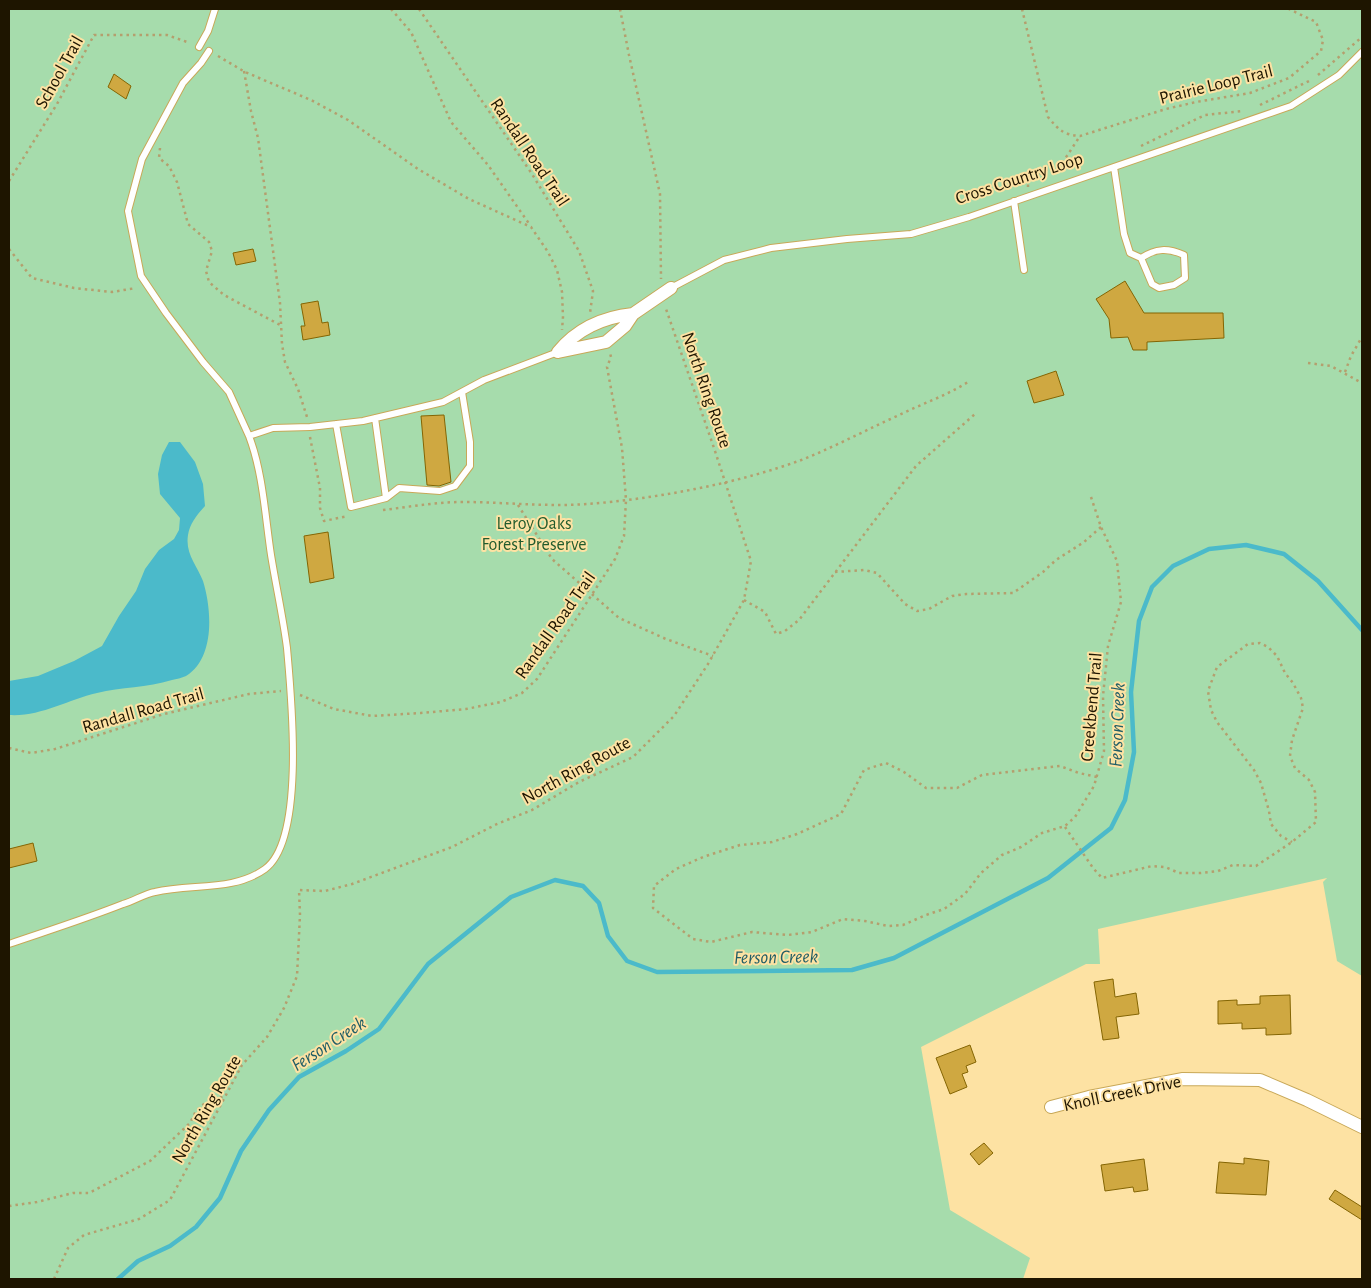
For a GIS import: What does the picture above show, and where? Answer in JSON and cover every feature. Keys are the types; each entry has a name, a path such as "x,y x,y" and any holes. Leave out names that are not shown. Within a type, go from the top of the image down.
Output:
{"street":[{"path":"561,348 606,342 625,326 633,314 666,291"},
{"path":"561,348 595,323 615,316 633,314"},
{"name":"Knoll Creek Drive","path":"1051,1107 1089,1097 1182,1079 1260,1080 1307,1100 1362,1128"}],"lane":[{"path":"199,46 208,31 215,9"},
{"path":"9,944 155,892 207,887 248,877 264,869 273,861 285,837 292,788 291,698 286,646 256,456 229,392 203,362 141,276 128,211 142,159 183,83 209,51"},
{"path":"666,291 724,260 771,248 911,234 1114,167 1291,106 1339,75 1362,52"},
{"path":"1114,167 1124,234 1130,253 1140,258 1152,284 1159,288 1174,285 1185,278 1184,255 1172,250 1158,250 1140,258"},
{"path":"1014,201 1024,270"},
{"path":"248,436 273,428 310,427 375,418 443,402 484,380 561,348"},
{"path":"336,424 351,507 386,498 399,488 440,491 455,486 470,466 470,442 462,392"},
{"path":"375,418 386,498"}],"path":[{"path":"391,9 411,32 451,122 488,165 548,252 558,270 564,317 561,348"},
{"name":"Randall Road Trail","path":"418,9 532,174 579,251 593,291 590,313 593,320"},
{"name":"North Ring Route","path":"54,1279 68,1248 84,1235 139,1219 170,1200 242,1065 267,1038 284,1008 297,976 300,915 299,890 325,891 352,884 452,847 497,824 532,810 579,782 633,757 674,716 713,656 744,600 751,561 666,291 660,194 620,9"},
{"path":"1022,9 1048,116 1058,130 1071,136 1080,136"},
{"name":"Prairie Loop Trail","path":"1080,136 1166,109 1250,92 1288,78 1321,51 1323,40 1316,22 1289,9"},
{"name":"School Trail","path":"9,180 57,104 94,35 167,35 199,46"},
{"path":"1258,106 1315,78 1362,36"},
{"path":"209,51 245,71 311,100 340,116 418,170 469,199 531,227"},
{"path":"245,71 251,111 258,138 280,303 285,362 298,389 310,427 310,440 320,488 320,508 324,521 353,515"},
{"path":"1138,147 1205,115 1250,110"},
{"name":"Cross Country Loop","path":"1021,190 1028,188 1028,181 1046,170 1061,165 1080,136"},
{"path":"160,145 159,158 169,166 177,182 188,224 209,242 212,251 206,271 209,282 224,295 282,326"},
{"path":"9,249 32,278 74,288 112,292 148,286"},
{"path":"1345,372 1351,356 1362,337"},
{"name":"Randall Road Trail","path":"298,694 334,709 372,716 466,709 501,702 522,693 537,679 616,559 624,536 626,500 622,448 607,366 611,357 608,347"},
{"path":"1308,363 1331,366 1362,383"},
{"path":"382,510 452,502 518,505 584,504 626,500 726,481 773,469 834,446 968,382"},
{"path":"744,600 765,612 776,634 785,631 799,620 916,466 974,414"},
{"name":"Creekbend Trail","path":"1091,497 1101,527 1117,562 1121,602 1108,646 1103,696 1104,751 1097,776 1094,786 1075,817 1065,826 1042,833 1021,847 1002,855 981,873 965,894 944,909 903,925 888,926 843,919 812,932 788,935 752,932 711,942 693,939 653,908 654,886 676,869 703,857 740,845 772,842 797,834 841,814 864,770 886,763 904,772 926,788 957,788 982,775 1060,766 1079,773 1097,776"},
{"path":"518,505 552,560 619,618 713,656"},
{"path":"834,572 864,570 877,573 905,604 917,611 923,610 936,606 952,596 1013,593 1101,527"},
{"path":"1065,826 1093,868 1102,878 1152,866 1165,867 1178,872 1201,873 1218,871 1233,865 1256,866 1292,842 1316,822 1315,792 1309,780 1295,768 1290,756 1292,740 1303,708 1301,698 1277,656 1268,646 1260,643 1248,644 1217,667 1208,691 1211,710 1217,722 1254,770 1261,783 1271,824 1281,836 1292,842"},
{"name":"Randall Road Trail","path":"9,748 31,753 55,749 164,714 249,694 278,690 285,692"},
{"path":"9,1206 37,1202 73,1192 89,1193 150,1161 190,1123 196,1111 205,1103 225,1095"}],"green space":[{"name":"Leroy Oaks Forest Preserve","path":"9,9 1362,9 1362,976 1337,961 1323,882 1327,878 1098,929 1100,964 1086,964 921,1047 950,1210 1030,1258 1023,1279 9,1279"}],"water":[{"path":"169,442 180,442 195,462 203,484 205,506 192,523 188,535 188,548 203,581 208,606 209,633 202,658 195,668 181,678 153,685 97,693 43,711 9,715 9,681 38,676 74,661 102,646 136,591 145,569 159,550 174,539 179,530 180,518 160,494 158,474 162,455"}],"building":[{"path":"114,74 131,86 126,99 108,87"},
{"path":"253,249 256,261 236,265 233,253"},
{"path":"1125,281 1144,313 1223,313 1224,338 1147,342 1147,350 1133,350 1128,337 1111,338 1109,319 1096,299"},
{"path":"318,301 322,323 328,322 330,335 303,340 301,326 305,326 301,304"},
{"path":"1056,371 1064,395 1034,403 1027,381"},
{"path":"444,415 451,482 439,486 427,485 421,416"},
{"path":"328,532 334,578 310,583 304,536"},
{"path":"33,843 37,861 9,868 9,849"},
{"path":"1113,979 1115,997 1136,993 1139,1014 1116,1017 1119,1038 1103,1040 1094,982"},
{"path":"1290,995 1291,1034 1266,1035 1266,1028 1242,1029 1242,1023 1218,1024 1218,1001 1237,1000 1237,1005 1260,1004 1260,996"},
{"path":"970,1045 976,1062 966,1066 968,1072 962,1074 967,1087 950,1094 936,1058"},
{"path":"984,1143 993,1153 979,1165 970,1154"},
{"path":"1244,1158 1269,1161 1266,1195 1216,1193 1219,1162 1244,1164"},
{"path":"1144,1159 1148,1190 1134,1192 1133,1187 1105,1191 1101,1165"},
{"path":"1335,1190 1362,1207 1362,1220 1329,1199"}],"waterway":[{"name":"Ferson Creek","path":"118,1279 138,1261 170,1246 196,1227 220,1198 241,1151 269,1110 299,1077 346,1051 379,1029 428,964 511,897 555,880 583,886 599,903 608,936 627,961 657,972 852,970 894,958 1048,878 1111,828 1125,800 1134,752 1131,692 1139,621 1152,587 1173,566 1209,549 1246,545 1284,554 1318,581 1362,630"}]}
